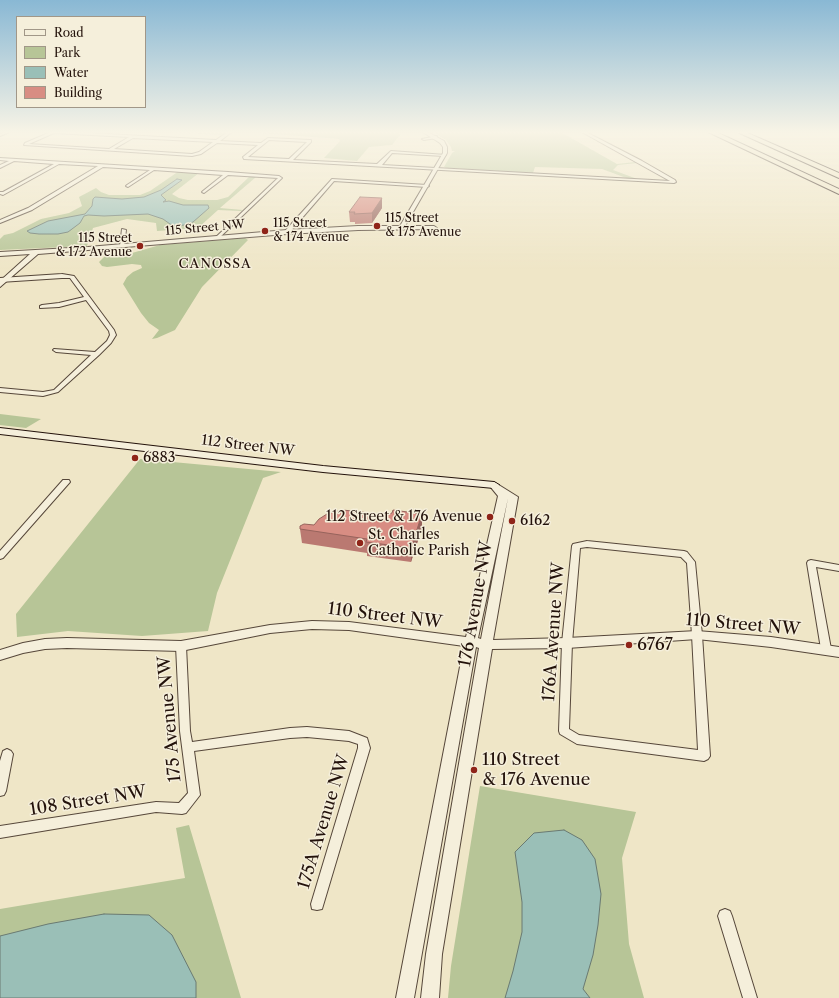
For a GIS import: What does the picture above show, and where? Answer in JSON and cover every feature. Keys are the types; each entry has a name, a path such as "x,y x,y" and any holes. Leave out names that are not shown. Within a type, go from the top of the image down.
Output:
{"highway":[{"path":"808,178 839,192"}],"main road":[{"name":"112 Street NW","path":"0,431 327,470 494,485"}],"street":[{"path":"2,193 30,178"},
{"path":"0,222 37,206 83,178"},
{"path":"128,186 141,178"},
{"path":"204,192 222,178"},
{"path":"218,238 280,178"},
{"path":"402,227 431,178"},
{"path":"598,178 674,182 668,178"},
{"path":"287,232 331,182 338,180 426,186"},
{"path":"37,206 46,206"},
{"path":"0,215 15,216"},
{"name":"115 Street NW","path":"0,254 122,246 287,232 402,227 434,228"},
{"path":"122,246 124,230"},
{"path":"0,285 4,279 36,252"},
{"path":"0,390 43,394 53,393 61,389 111,340 113,333 74,279 70,276 4,279"},
{"path":"42,306 59,305 88,298"},
{"path":"56,350 97,354"},
{"path":"0,556 66,482"},
{"name":"176 Avenue NW","path":"405,998 471,643 502,496 494,485"},
{"name":"176 Avenue NW","path":"430,998 434,954 513,497 494,485"},
{"name":"176A Avenue NW","path":"587,544 684,554 691,562 704,756 577,739 564,730 567,643 576,546 587,544"},
{"path":"826,650 811,563 839,568"},
{"name":"110 Street NW","path":"0,656 23,648 67,642 181,646 270,629 312,625 349,626 487,644 508,645 567,643 697,635 771,642 839,652"},
{"name":"175 Avenue NW","path":"181,646 185,731 194,795 182,809"},
{"name":"175A Avenue NW","path":"188,747 307,732 349,736 363,741 364,748 317,904"},
{"path":"0,791 7,754"},
{"name":"108 Street NW","path":"0,832 156,807 182,809"},
{"path":"725,916 750,998"}],"green space":[{"path":"169,178 193,178 172,194 179,198 188,200 217,200 228,197 248,178 255,178 220,208 243,210 218,210 198,228 157,231 156,223 127,219 93,228 87,246 0,250 0,239 4,235 13,233 41,219 69,213 82,206 79,197 96,188 109,195 140,195 150,191"},
{"path":"625,178 633,178 640,180"},
{"path":"245,238 248,240 202,287 175,330 152,339 159,330 149,323 141,313 123,284 127,277 133,272 142,268 141,265 132,264 107,267 102,266 99,262 105,256 112,253 125,251 132,253 160,245"},
{"path":"0,414 41,419 26,428 0,425"},
{"path":"140,459 281,472 263,478 217,593 208,631 142,636 68,631 17,637 16,614"},
{"path":"480,786 636,812 622,858 629,944 644,998 448,998 451,966"},
{"path":"189,825 241,998 0,998 0,909 185,878 176,828"}],"water":[{"path":"177,179 182,180 161,195 166,200 163,202 169,201 183,205 208,205 209,208 193,222 176,226 163,219 148,214 104,216 88,215 84,216 80,223 68,232 58,234 39,234 30,233 27,231 48,221 85,214 92,206 93,199 95,197 122,199 144,197 161,190"},
{"path":"564,830 582,840 595,859 601,894 593,955 583,989 590,998 505,998 522,932 522,902 515,852 534,833"},
{"path":"104,914 149,915 172,935 196,982 196,998 0,998 0,936 48,924"}],"building":[{"path":"360,197 382,198 372,213 354,214 355,212 349,212"},
{"path":"342,510 363,512 375,519 392,513 393,510 422,514 411,548 366,542 367,539 300,529 300,526 304,524 314,525 319,519 327,514"}],"place":[{"name":"115 Street & 175 Avenue","path":"377,226"},
{"name":"115 Street & 174 Avenue","path":"265,231"},
{"name":"115 Street & 172 Avenue","path":"140,246"},
{"name":"6883","path":"135,458"},
{"name":"112 Street & 176 Avenue","path":"490,517"},
{"name":"6162","path":"512,521"},
{"name":"St. Charles Catholic Parish","path":"360,543"},
{"name":"6767","path":"629,645"},
{"name":"110 Street & 176 Avenue","path":"474,770"}],"district":[{"name":"CANOSSA","path":"215,264"}]}
